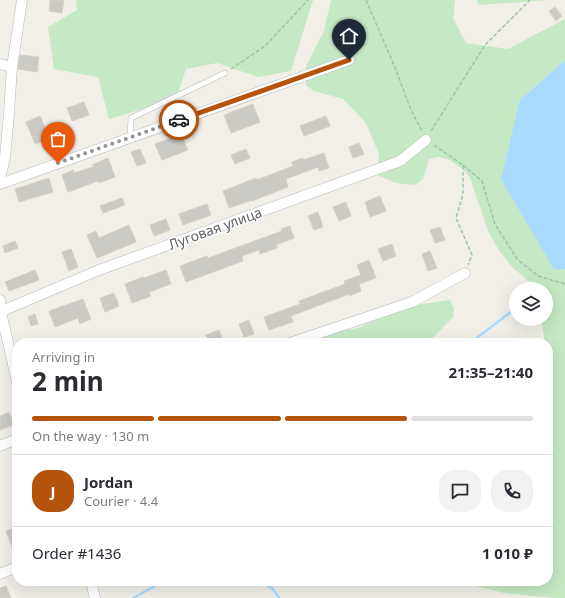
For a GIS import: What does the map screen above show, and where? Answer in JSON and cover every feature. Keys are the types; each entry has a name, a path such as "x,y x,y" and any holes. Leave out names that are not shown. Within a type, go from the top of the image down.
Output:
{"street":[{"path":"0,179 5,157 12,67 22,0"},
{"path":"0,184 349,60"},
{"path":"0,64 12,67"},
{"name":"Луговая улица","path":"1,312 99,270 400,161 426,140"},
{"path":"305,338 412,302 465,273"},
{"path":"0,300 1,312 12,360"},
{"path":"0,446 12,441"},
{"path":"0,574 12,569"},
{"path":"92,586 95,598"}],"lane":[{"path":"130,138 131,118 225,73"}],"path":[{"path":"225,73 265,46 308,0"},
{"path":"366,0 396,70 411,110 426,140 463,165 482,181 495,224 517,259 538,276 565,284"},
{"path":"426,140 485,44 530,0"},
{"path":"463,165 463,194 456,218 472,255 465,273"}],"green space":[{"path":"76,0 313,0 291,71 258,77 217,63 186,69 176,99 109,119 98,77 54,69 48,27 77,10"},
{"path":"331,0 455,0 453,18 466,43 508,49 565,19 565,60 520,100 554,269 565,269 565,598 504,593 475,586 553,586 553,338 544,338 542,326 553,326 553,282 530,282 512,267 499,250 489,233 470,178 464,170 448,159 438,157 429,159 423,179 415,185 396,183 377,175 379,154 366,123 343,99 314,91 306,85 306,66 324,31"},
{"path":"477,0 549,0 479,5"},
{"path":"450,300 454,308 453,317 433,338 313,338 358,328 402,307"}],"water":[{"path":"565,60 565,269 554,269 501,179 520,100"}],"building":[{"path":"50,0 64,0 62,13 49,11"},
{"path":"555,7 562,16 556,21 549,11"},
{"path":"20,55 39,57 37,72 18,69"},
{"path":"84,102 89,115 72,121 67,108"},
{"path":"253,104 260,122 231,133 224,115"},
{"path":"40,116 50,139 35,144 26,122"},
{"path":"326,116 330,126 304,136 300,126"},
{"path":"181,134 188,150 162,160 155,144"},
{"path":"359,143 364,154 353,158 349,147"},
{"path":"140,149 146,163 137,166 131,152"},
{"path":"246,149 250,158 235,164 231,155"},
{"path":"324,153 329,168 319,171 318,167 286,179 288,187 229,208 223,191 293,166 292,162 303,158 304,160"},
{"path":"108,158 115,177 99,183 98,181 68,192 62,175 73,170 74,173 93,167 92,165"},
{"path":"49,178 53,192 19,202 15,189"},
{"path":"380,196 386,211 370,217 365,202"},
{"path":"122,198 125,205 103,213 100,206"},
{"path":"346,202 351,216 339,221 333,207"},
{"path":"207,204 211,215 183,225 179,214"},
{"path":"318,212 323,227 314,230 308,216"},
{"path":"166,219 170,230 154,236 150,225"},
{"path":"129,225 136,242 97,258 87,235 96,231 99,238"},
{"path":"290,226 294,238 276,245 277,248 260,254 259,250 242,256 243,261 186,282 180,266 207,256 208,258 282,231 281,229"},
{"path":"440,227 445,240 435,243 430,230"},
{"path":"15,241 18,248 5,253 3,246"},
{"path":"392,244 396,256 383,261 378,249"},
{"path":"71,249 78,267 69,271 62,252"},
{"path":"430,251 437,268 428,271 422,254"},
{"path":"369,260 376,278 359,284 361,291 349,296 349,294 291,316 293,322 269,330 264,317 300,304 299,301 345,284 344,281 361,275 357,265"},
{"path":"35,270 39,280 9,291 5,282"},
{"path":"166,270 171,284 149,292 151,296 132,303 125,284"},
{"path":"114,293 119,306 105,312 100,298"},
{"path":"83,299 91,319 80,324 78,318 55,327 49,311"},
{"path":"35,314 38,324 31,326 28,317"},
{"path":"249,320 254,334 244,337 239,324"},
{"path":"219,330 222,338 207,338 206,335"},
{"path":"9,412 12,420 12,426 0,430 0,416"},
{"path":"12,529 12,547 6,531"},
{"path":"6,586 11,598 0,598 0,588"}],"waterway":[{"path":"477,338 509,313"},
{"path":"133,598 155,586"},
{"path":"268,586 272,588 279,598"}],"way so far":[{"path":"58,163 179,120"}],"route":[{"path":"179,120 349,60"}]}
